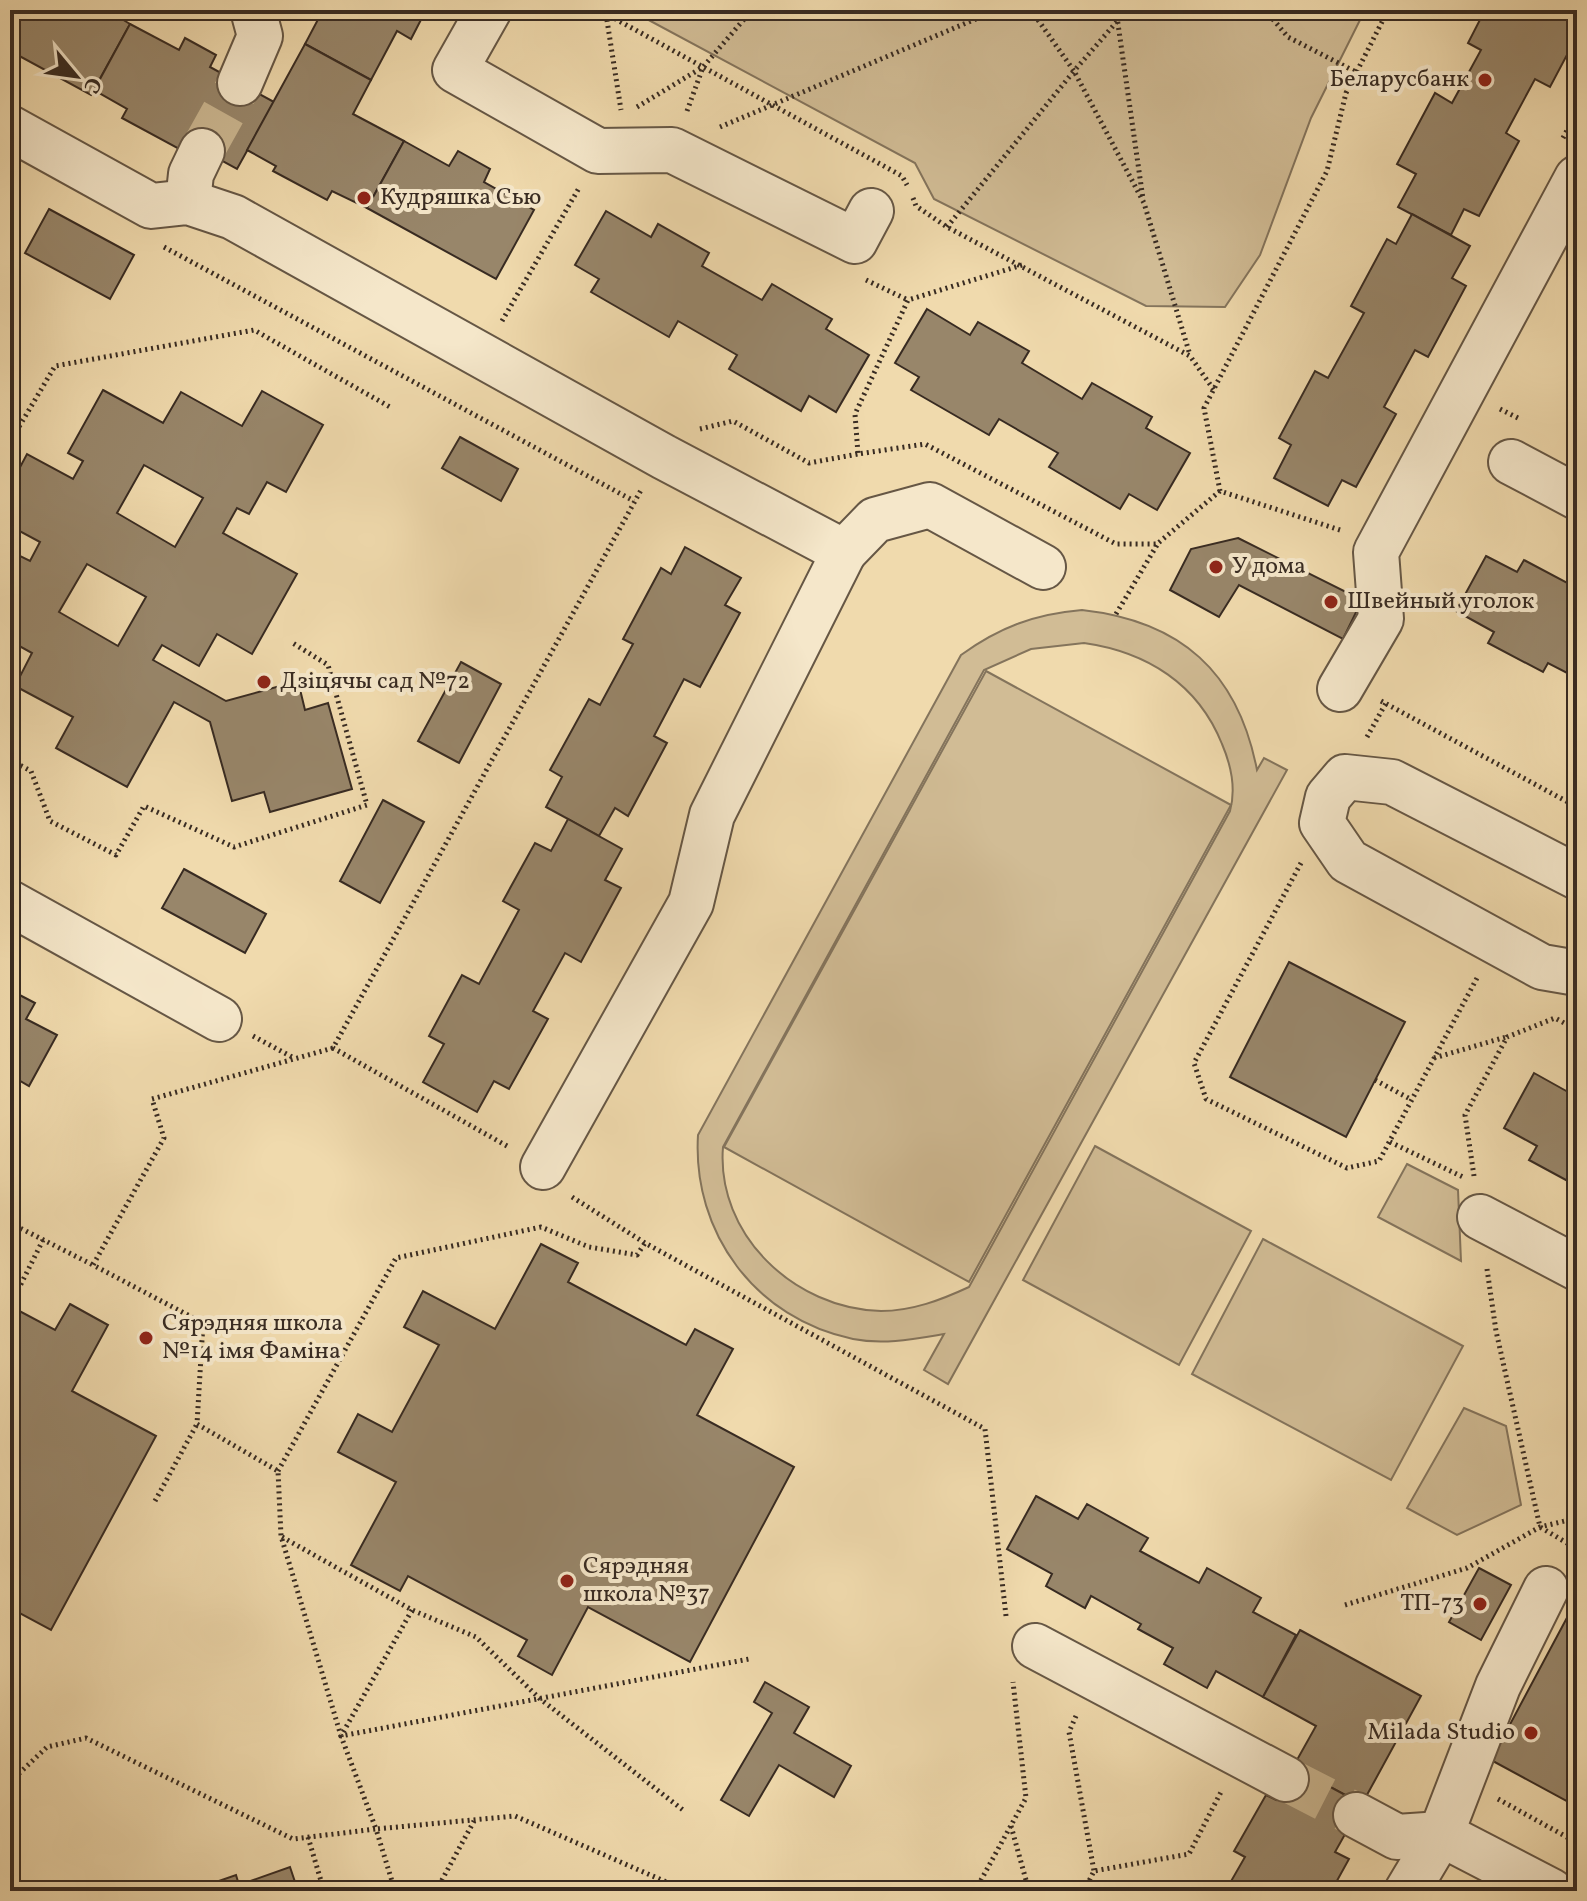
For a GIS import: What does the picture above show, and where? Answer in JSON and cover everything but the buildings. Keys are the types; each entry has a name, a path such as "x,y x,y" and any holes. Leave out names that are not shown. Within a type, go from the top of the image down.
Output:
{"lane":[{"path":"240,83 260,36 253,10"},
{"path":"489,10 455,70 598,151 672,150 855,241 871,211"},
{"path":"10,128 151,206 188,202 233,217 664,457 844,552"},
{"path":"188,202 191,174 202,151"},
{"path":"1343,686 1381,619 1376,552 1463,390 1566,164"},
{"path":"1511,462 1577,497"},
{"path":"543,1167 691,903 712,815 844,552 875,520 930,505 1043,567"},
{"path":"1577,877 1392,782 1345,777 1328,797 1322,823 1348,861 1542,967 1577,973"},
{"path":"10,903 219,1019"},
{"path":"1480,1217 1577,1268"},
{"path":"1407,1891 1441,1834 1498,1686 1546,1589"},
{"path":"1018,1649 1093,1677 1286,1779"},
{"path":"1356,1815 1397,1837 1441,1834 1551,1891"}],"path":[{"path":"703,67 752,10"},
{"path":"672,150 770,104 997,10"},
{"path":"1031,10 1074,71 1144,203"},
{"path":"1116,10 1144,203 1190,356"},
{"path":"947,227 1127,10"},
{"path":"1265,10 1288,37 1356,72"},
{"path":"1220,491 1204,408 1327,171 1346,93 1388,10"},
{"path":"1566,164 1577,111"},
{"path":"160,245 634,501"},
{"path":"1023,265 908,300 855,414 858,454 925,444 1116,544 1157,544"},
{"path":"10,442 55,366 254,330 390,407"},
{"path":"1463,390 1532,425"},
{"path":"333,1048 634,501 664,457"},
{"path":"1220,491 1349,533"},
{"path":"1116,614 1157,544 1220,491"},
{"path":"10,760 31,771 50,821 116,855 144,806 234,847 367,805 328,665 291,642"},
{"path":"1343,686 1577,807"},
{"path":"1322,823 1194,1063 1206,1099 1347,1168 1379,1161 1494,941"},
{"path":"1434,1058 1507,1037 1555,1018 1577,1030"},
{"path":"1507,1037 1465,1115 1496,1331 1540,1527 1577,1549"},
{"path":"93,1265 164,1138 152,1099 333,1048 543,1167 560,1190 645,1243 985,1429 1018,1649 1026,1798 975,1891"},
{"path":"1375,1080 1412,1100"},
{"path":"10,1223 203,1323 197,1424 155,1501"},
{"path":"395,1891 376,1829 341,1736 281,1536 278,1471 396,1258 541,1227 589,1247 637,1255 645,1243"},
{"path":"10,1306 43,1240"},
{"path":"197,1424 278,1471"},
{"path":"1345,1605 1467,1568 1540,1527 1577,1518"},
{"path":"281,1536 412,1610 476,1637 539,1698 683,1810"},
{"path":"341,1736 412,1610"},
{"path":"341,1736 749,1659"},
{"path":"1084,1891 1094,1871 1069,1732 1093,1677"},
{"path":"10,1782 47,1747 86,1738 293,1839 515,1816 687,1891"},
{"path":"1094,1871 1189,1854 1240,1756"},
{"path":"1462,1779 1576,1842"},
{"path":"436,1891 474,1820"},
{"path":"1010,1826 1029,1891"},
{"path":"308,1837 324,1891"}],"shaded area":[{"path":"630,10 1365,10 1311,118 1260,255 1225,307 1146,306 934,199 915,163"},
{"path":"1082,610 1117,616 1148,626 1200,657 1236,705 1257,770 1264,758 1287,770 948,1384 924,1370 944,1334 888,1341 853,1339 818,1329 760,1292 737,1266 719,1237 706,1205 699,1171 698,1135 961,655 1018,624","holes":["1084,643 1129,654 1168,674 1199,704 1212,723 1228,760 1232,777 1230,811 969,1287 926,1304 893,1311 849,1307 819,1297 791,1281 767,1261 747,1237 732,1209 724,1179 723,1147 984,670 1031,649"]},
{"path":"986,671 1231,805 969,1282 724,1147"},
{"path":"1095,1146 1251,1231 1179,1365 1023,1280"},
{"path":"1407,1164 1458,1190 1461,1261 1378,1217"},
{"path":"1263,1239 1463,1346 1391,1480 1192,1374"},
{"path":"1464,1408 1506,1426 1521,1505 1457,1535 1407,1508"}],"tunnel":[{"path":"202,151 240,83"},
{"path":"1286,1779 1356,1815"}],"place":[{"name":"Беларусбанк","path":"1485,80"},
{"name":"Кудряшка Сью","path":"364,198"},
{"name":"У дома","path":"1216,567"},
{"name":"Швейный уголок","path":"1331,602"},
{"name":"Дзіцячы сад №72","path":"264,682"},
{"name":"Сярэдняя школа №14 імя Фаміна","path":"146,1338"},
{"name":"Сярэдняя школа №37","path":"567,1581"},
{"name":"ТП-73","path":"1480,1604"},
{"name":"Milada Studio","path":"1531,1733"}]}
